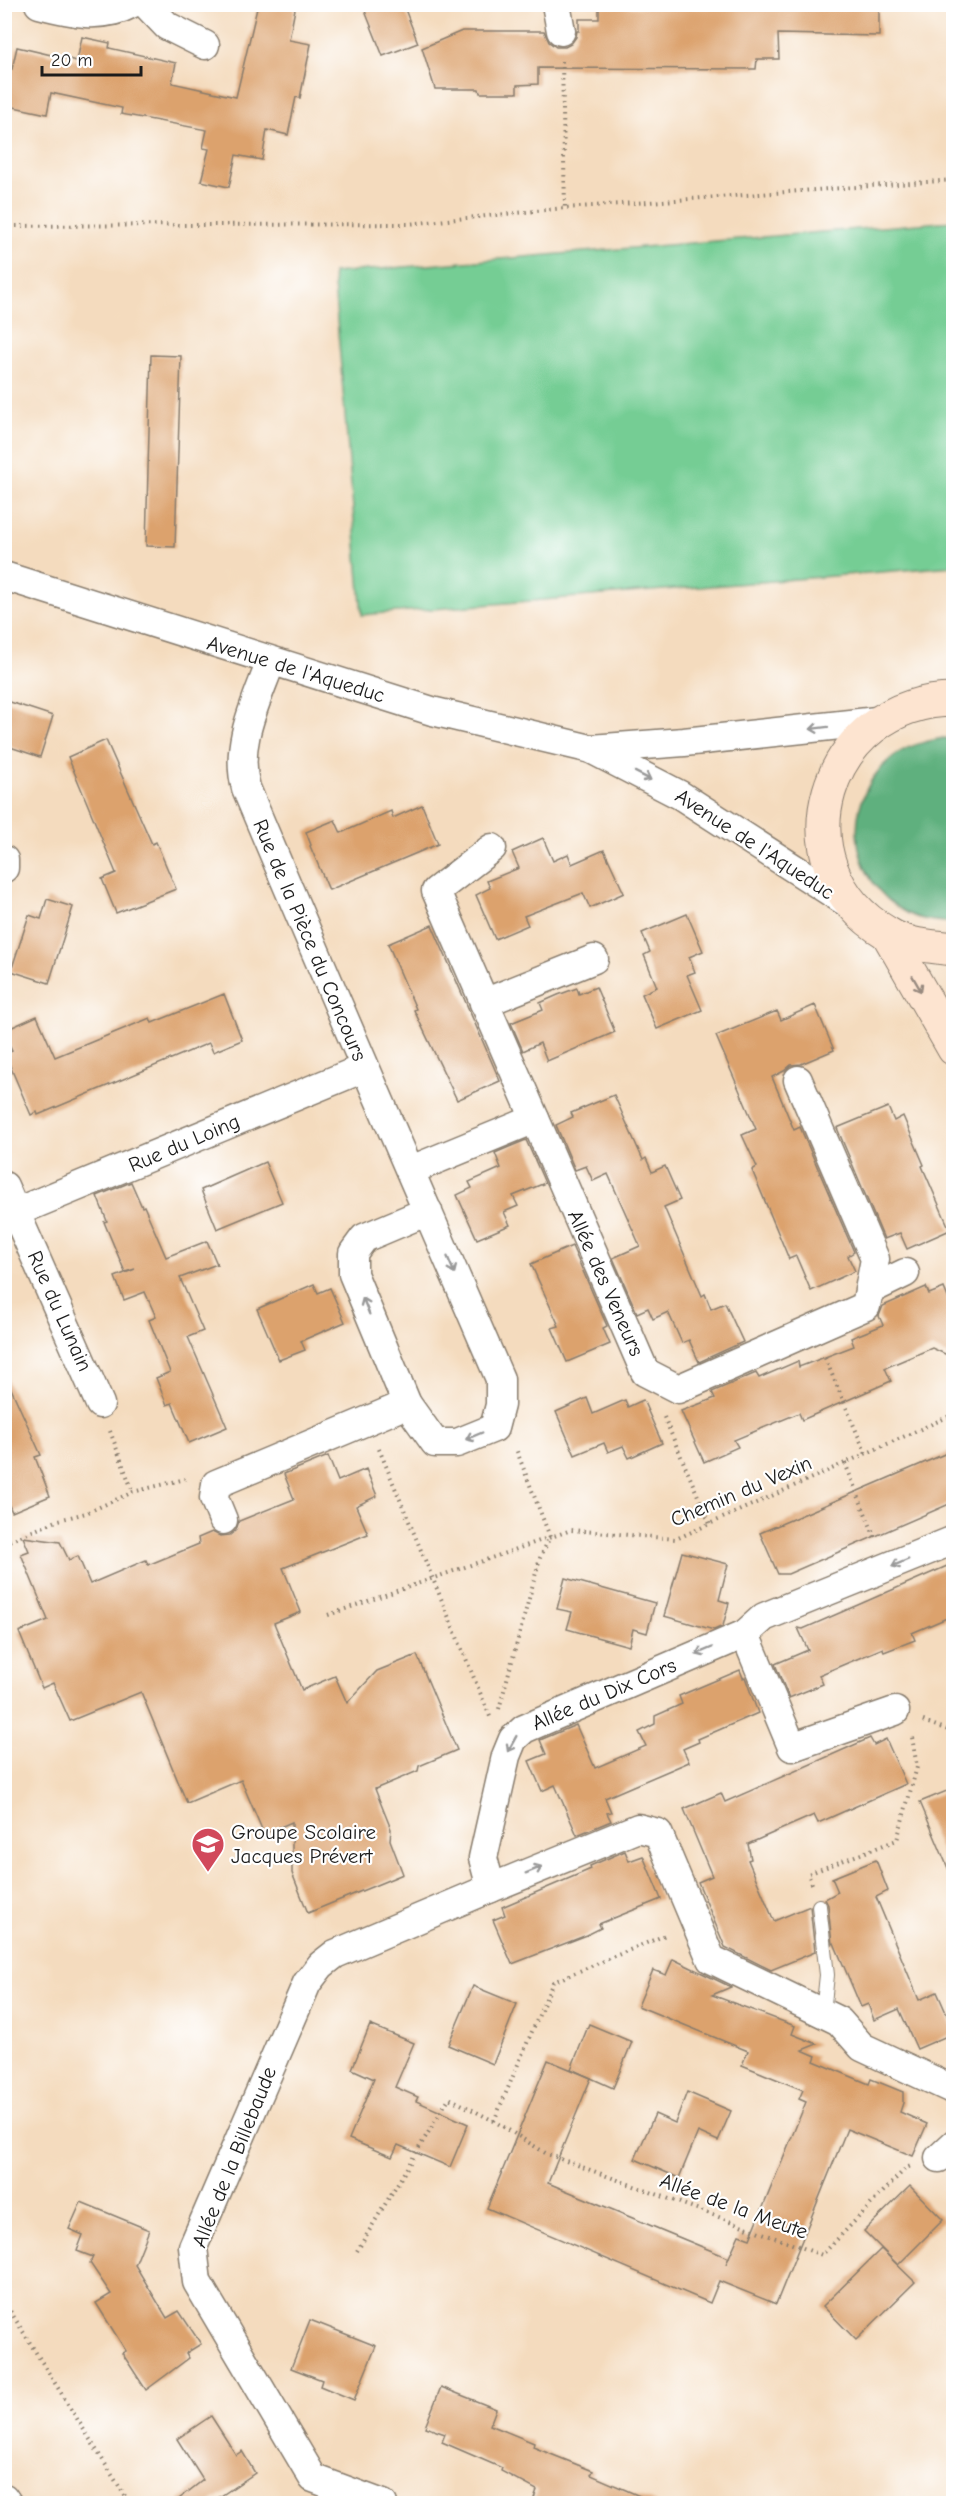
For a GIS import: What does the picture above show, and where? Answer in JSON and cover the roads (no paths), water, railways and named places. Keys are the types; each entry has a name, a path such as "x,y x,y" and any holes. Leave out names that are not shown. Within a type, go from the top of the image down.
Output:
{"street":[{"path":"39,4 96,15 120,10 131,4"},
{"path":"146,4 167,26 205,45"},
{"name":"Avenue de l'Aqueduc","path":"4,576 432,711 591,749 680,795 854,907"},
{"name":"Rue de la Pièce du Concours","path":"271,661 245,735 242,775 250,799 364,1068 411,1170 500,1379 500,1406 494,1428 457,1443 435,1443 407,1404"},
{"path":"954,689 877,721 851,746 826,796 823,838 834,877 854,907 888,934 912,944 954,949"},
{"path":"919,703 954,700"},
{"name":"Avenue de l'Aqueduc","path":"591,749 706,740 877,721"},
{"name":"Allée des Veneurs","path":"492,848 436,891 645,1372 678,1389 866,1306 870,1290"},
{"path":"4,861 4,868"},
{"path":"888,934 954,1049"},
{"path":"484,1004 594,959"},
{"name":"Rue du Loing","path":"10,1215 364,1068"},
{"path":"798,1080 875,1259 870,1290"},
{"path":"411,1170 535,1119"},
{"name":"Rue du Lunain","path":"4,1186 10,1215 100,1404"},
{"path":"223,1520 214,1498 216,1484 407,1404 353,1274 353,1253 364,1238 428,1211"},
{"path":"870,1290 905,1274"},
{"name":"Allée du Dix Cors","path":"491,1888 483,1858 506,1756 513,1739 524,1729 745,1634 764,1617 954,1540"},
{"path":"745,1634 792,1747 903,1718"},
{"path":"491,1888 638,1828 658,1833 711,1959 839,2021 862,2047 954,2090"},
{"name":"Allée de la Billebaude","path":"384,2504 313,2478 197,2282 193,2247 307,1983 321,1965 336,1954 491,1888"},
{"path":"4,2498 8,2504"}],"lane":[{"path":"819,1906 827,1975 823,2013"}],"place":[{"name":"Groupe Scolaire Jacques Prévert","path":"208,1873"}]}
